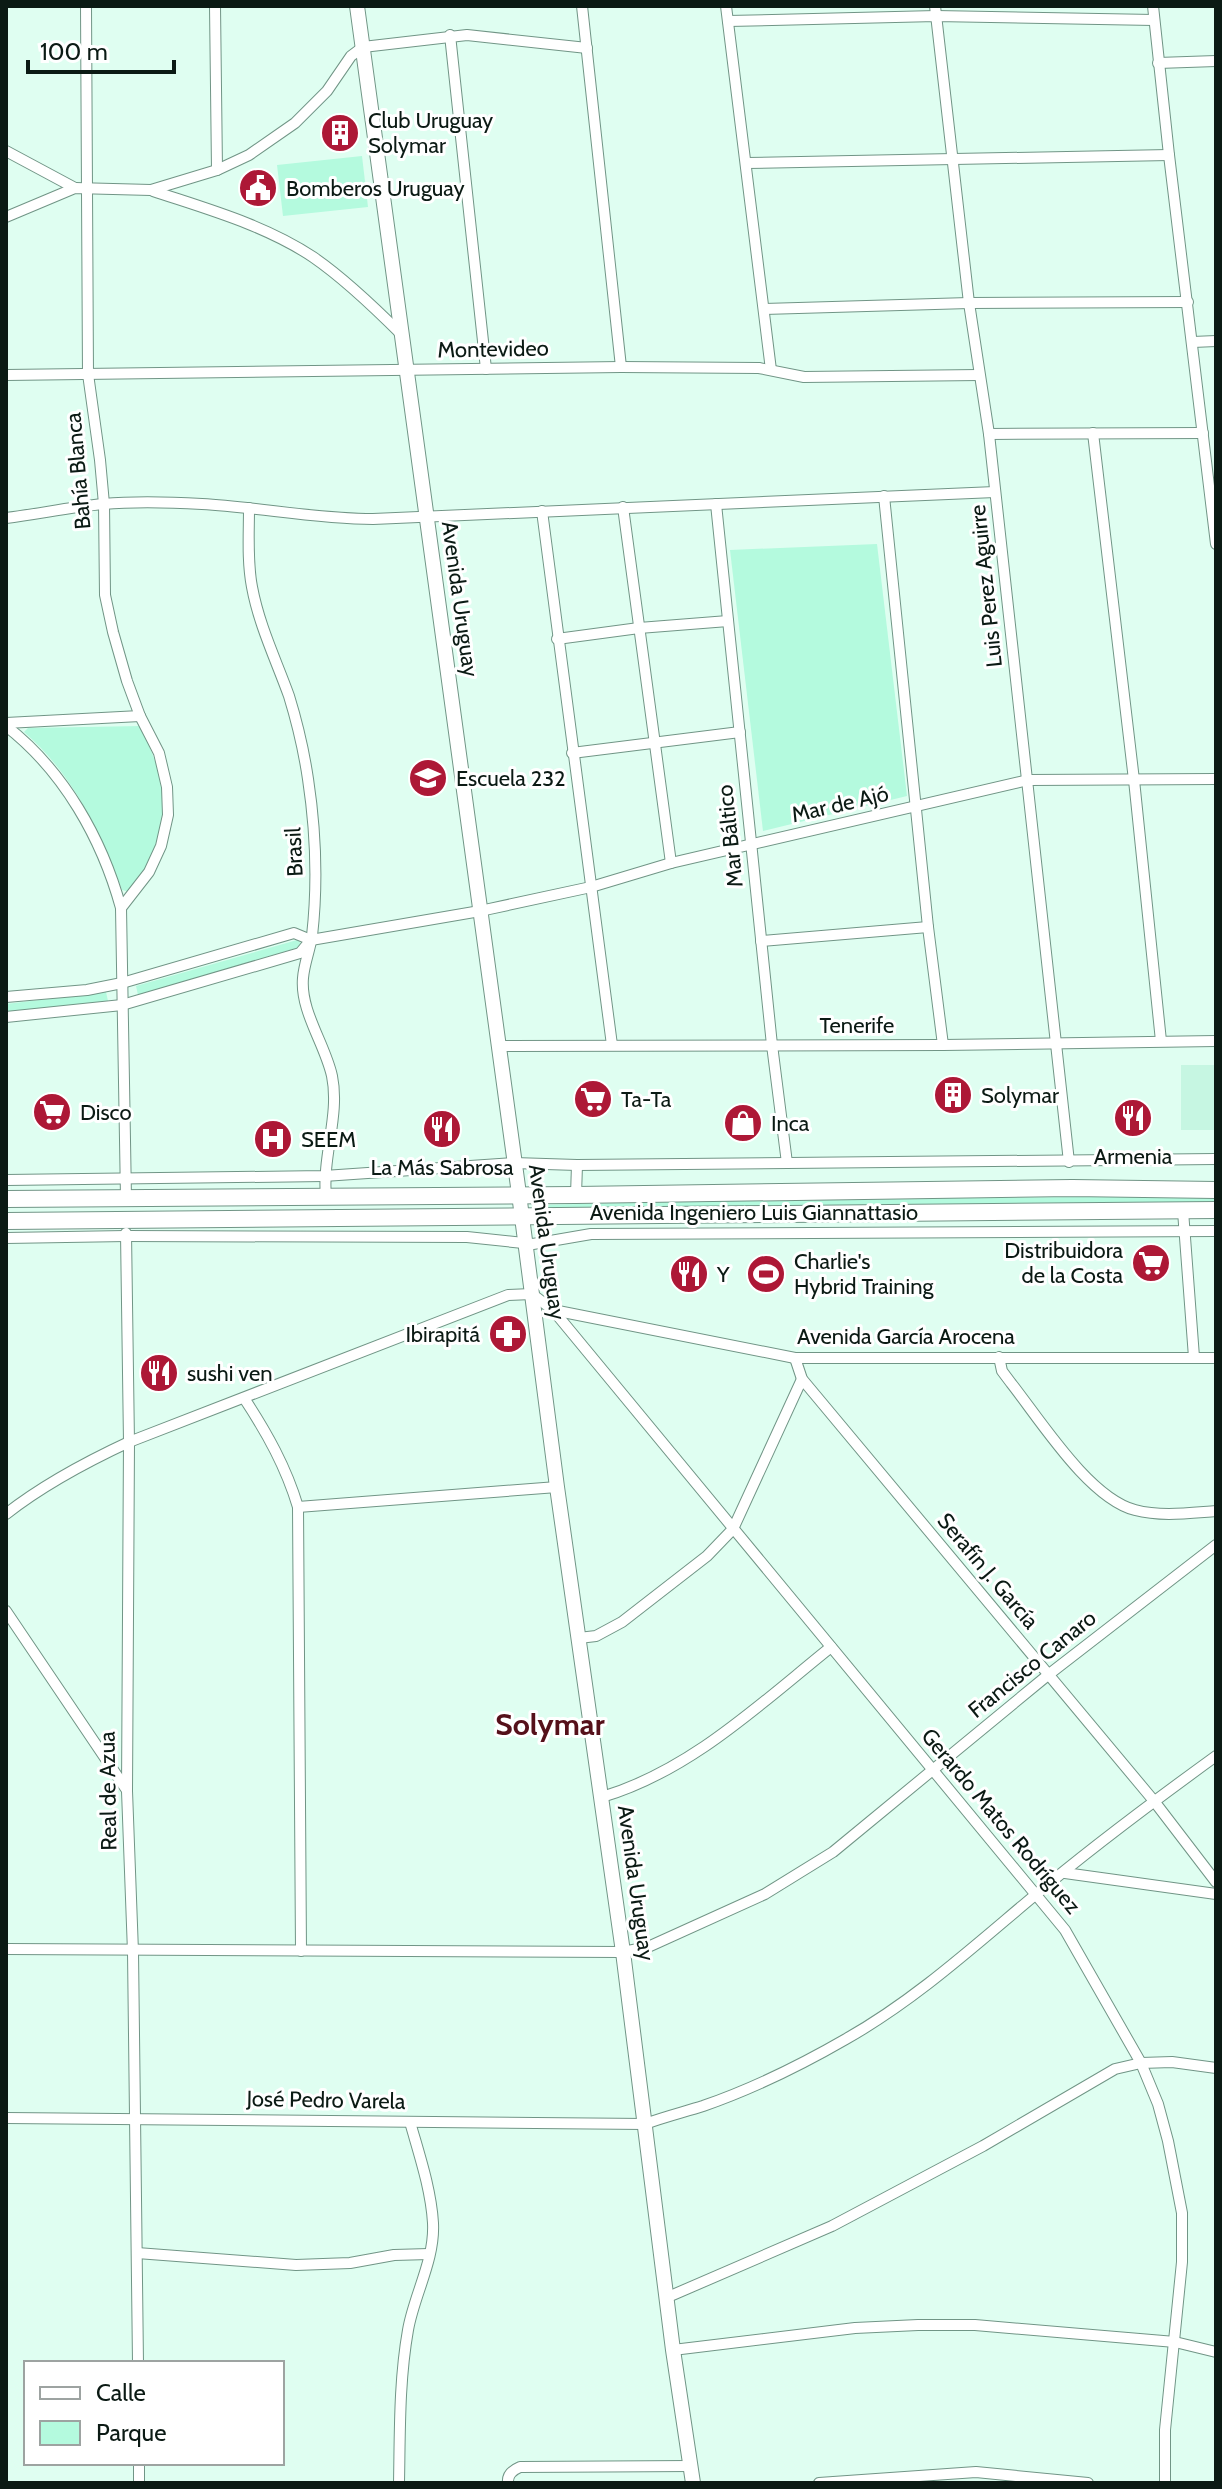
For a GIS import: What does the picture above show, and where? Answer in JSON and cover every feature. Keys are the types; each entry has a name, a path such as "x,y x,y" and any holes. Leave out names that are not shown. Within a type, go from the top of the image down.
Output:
{"main road":[{"name":"Avenida Ingeniero Luis Giannattasio","path":"6,1199 1072,1188 1216,1190"},
{"name":"Avenida Ingeniero Luis Giannattasio","path":"6,1221 1216,1210"}],"street":[{"name":"Bahía Blanca","path":"86,6 81,189 88,374 104,504 105,595 113,632 140,716 159,753 167,787 168,815 161,846 149,872 121,908"},
{"path":"215,6 217,170"},
{"name":"Avenida Uruguay","path":"357,6 693,2483"},
{"path":"582,6 621,367"},
{"path":"726,6 771,370"},
{"path":"1153,6 1203,433 1213,493 1216,544"},
{"path":"728,21 936,11 1154,20"},
{"name":"Luis Perez Aguirre","path":"936,11 969,303 989,434 1069,1162"},
{"path":"450,35 486,369"},
{"path":"6,217 81,189 151,190 217,170 249,155 295,123 327,91 351,56 363,47 467,35 587,48"},
{"path":"1158,63 1216,61"},
{"path":"6,151 81,189"},
{"path":"747,163 1169,155"},
{"path":"151,190 240,221 313,257 401,334"},
{"path":"764,309 969,303 1188,302"},
{"path":"1193,342 1216,341"},
{"name":"Montevideo","path":"6,375 621,367 759,368 804,377 979,375"},
{"path":"1093,433 1161,1041"},
{"path":"989,434 1203,433"},
{"path":"6,518 104,504 163,503 249,508 338,519 995,492"},
{"path":"884,496 915,807 943,1045"},
{"name":"Mar Báltico","path":"716,504 787,1163"},
{"path":"623,507 671,863"},
{"name":"Brasil","path":"249,508 252,586 258,614 290,700 308,775 317,873 311,940 303,977 304,994 327,1054 333,1080 334,1101 324,1176 326,1197"},
{"path":"542,511 612,1045"},
{"path":"557,639 728,621"},
{"path":"126,1198 121,908 102,854 74,803 46,762 6,724 17,720 140,716"},
{"path":"572,753 740,732"},
{"name":"Mar de Ajó","path":"311,940 480,911 591,887 671,863 1028,780 1216,779"},
{"path":"761,941 928,927"},
{"path":"6,997 87,990 122,983 294,933 311,940 300,953 122,1005 6,1017"},
{"name":"Tenerife","path":"499,1046 1216,1041"},
{"path":"6,1180 324,1176 514,1163 1216,1159"},
{"path":"576,1195 577,1165"},
{"path":"1183,1211 1194,1357"},
{"name":"Real de Azua","path":"125,1219 129,1442 127,1791 133,1952 138,2361"},
{"name":"Avenida Ingeniero Luis Giannattasio","path":"6,1238 467,1237 525,1243 591,1234 1216,1231"},
{"path":"6,1514 73,1471 129,1442 508,1295 532,1294"},
{"name":"Gerardo Matos Rodríguez","path":"532,1294 553,1310 1065,1930 1141,2063 1158,2104 1182,2213 1182,2262 1165,2430 1165,2483"},
{"name":"Avenida García Arocena","path":"553,1310 795,1358 1216,1358"},
{"path":"999,1357 1002,1371 1011,1383 1089,1482 1110,1500 1124,1507 1154,1514 1216,1511"},
{"name":"Serafín J. García","path":"795,1358 802,1379 1154,1801 1216,1882"},
{"path":"579,1638 596,1636 622,1622 707,1556 733,1529 802,1379"},
{"path":"244,1398 288,1474 298,1507 301,1951"},
{"path":"298,1507 557,1487"},
{"name":"Francisco Canaro","path":"6,1949 623,1952 648,1947 765,1894 833,1852 1048,1675 1216,1545"},
{"path":"6,1611 127,1791"},
{"path":"602,1797 669,1770 736,1723 831,1647"},
{"name":"José Pedro Varela","path":"6,2118 645,2124 704,2105 790,2069 896,2008 960,1960 1036,1894 1154,1801 1216,1756"},
{"path":"1065,1873 1216,1894"},
{"path":"668,2297 832,2226 983,2146 1115,2069 1141,2063 1172,2062 1216,2068"},
{"path":"399,2483 403,2362 433,2225 410,2122"},
{"path":"137,2253 296,2265 350,2263 394,2255 429,2254"},
{"path":"673,2350 855,2328 975,2325 1175,2342 1216,2352"},
{"path":"508,2483 513,2470 520,2467 691,2466"},
{"path":"819,2483 976,2472 1088,2483"}],"shaded area":[{"path":"1181,1065 1216,1065 1216,1130 1181,1130"}],"green space":[{"path":"362,156 368,207 283,216 277,165"},
{"path":"877,544 907,796 763,831 730,550"},
{"path":"141,726 159,774 163,806 153,851 130,892 122,890 94,825 70,784 24,732 28,728"},
{"path":"297,940 301,943 297,948 138,995 136,986"},
{"path":"106,992 108,1001 6,1012 6,1004"},
{"path":"1216,1196 1216,1204 538,1210 538,1205 801,1199"}],"place":[{"name":"Club Uruguay Solymar","path":"340,133"},
{"name":"Bomberos Uruguay","path":"258,188"},
{"name":"Escuela 232","path":"428,778"},
{"name":"Solymar","path":"953,1095"},
{"name":"Ta-Ta","path":"593,1099"},
{"name":"Disco","path":"52,1112"},
{"name":"Armenia","path":"1133,1118"},
{"name":"Inca","path":"743,1123"},
{"name":"La Más Sabrosa","path":"442,1129"},
{"name":"SEEM","path":"273,1139"},
{"name":"Distribuidora de la Costa","path":"1151,1263"},
{"name":"Y","path":"689,1274"},
{"name":"Charlie's Hybrid Training","path":"766,1274"},
{"name":"Ibirapitá","path":"508,1334"},
{"name":"sushi ven","path":"159,1373"}],"district":[{"name":"Solymar","path":"550,1724"}]}
